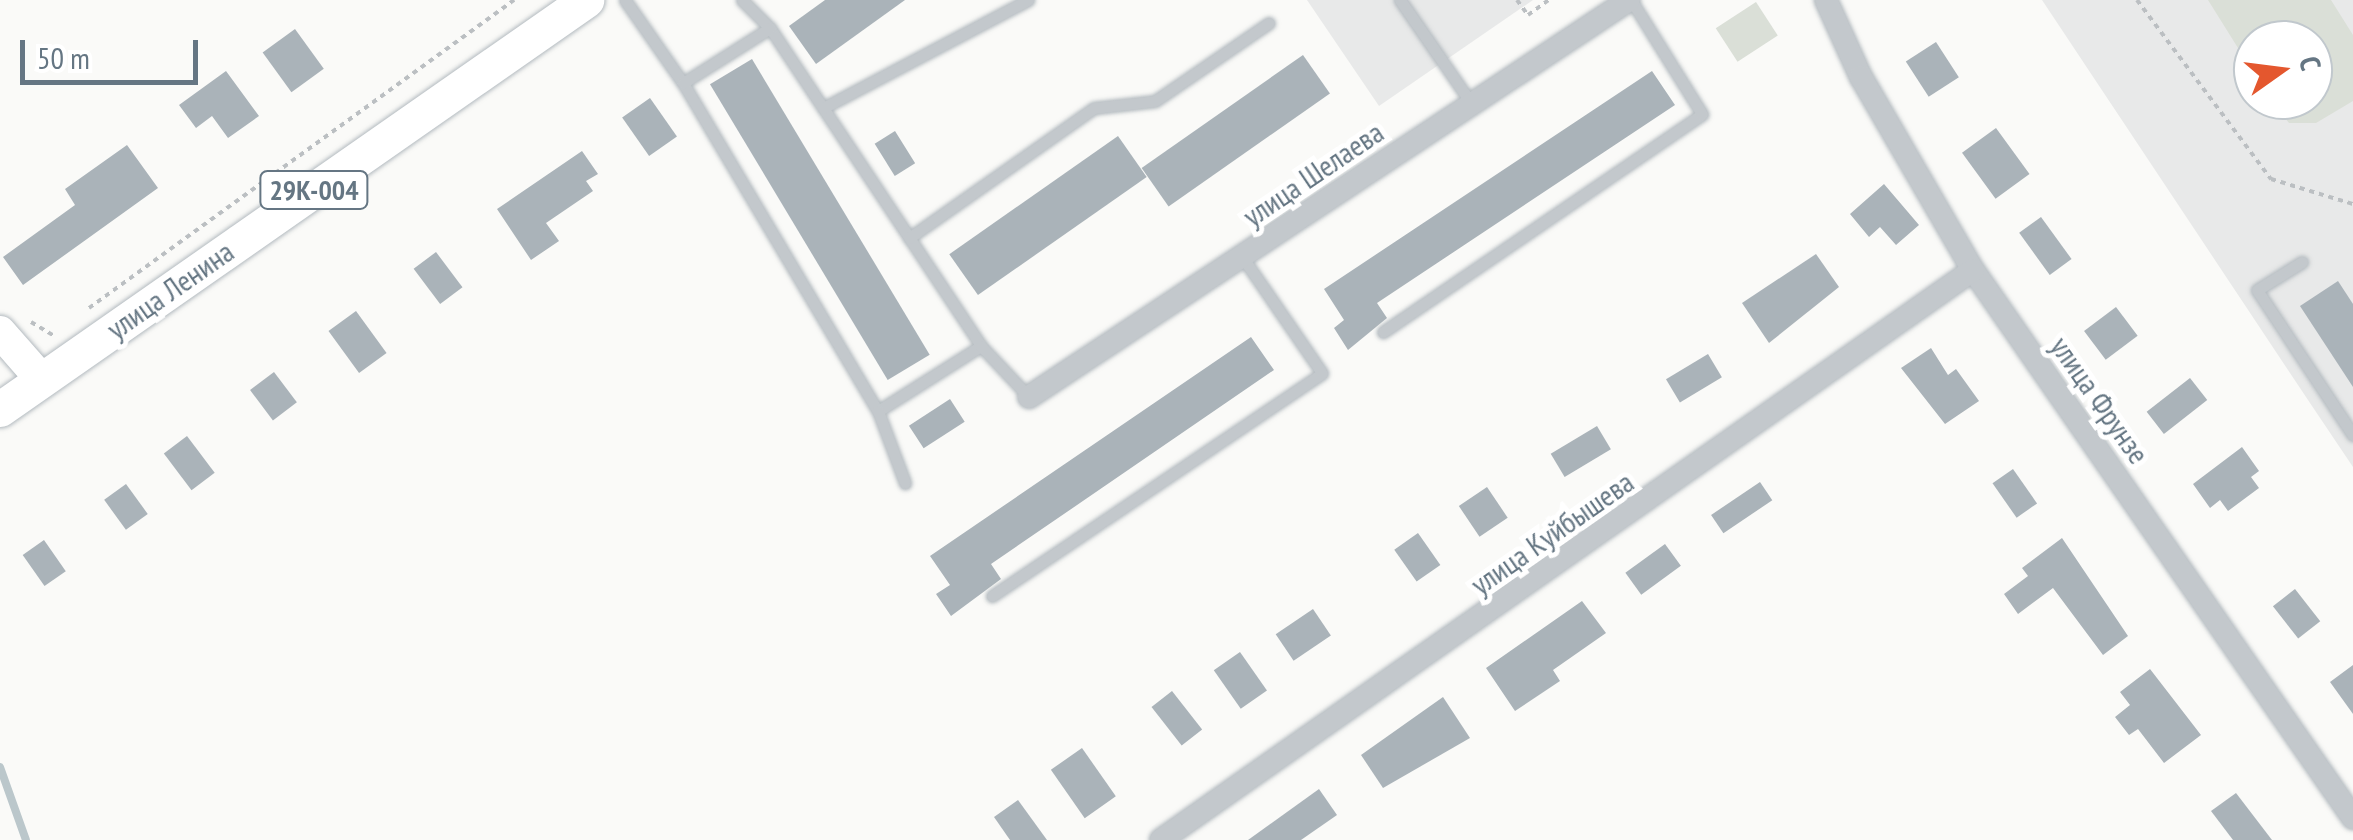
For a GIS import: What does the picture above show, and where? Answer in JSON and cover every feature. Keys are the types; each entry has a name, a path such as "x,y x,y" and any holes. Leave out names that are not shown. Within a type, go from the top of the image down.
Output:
{"main road":[{"name":"улица Ленина","path":"0,409 586,0"},
{"path":"13,326 42,380"}],"street":[{"name":"улица Шелаева","path":"1030,397 1630,0"},
{"name":"улица Фрунзе","path":"1826,0 1861,77 1974,270 2353,818"},
{"name":"улица Куйбышева","path":"1161,840 1974,270"}],"lane":[{"path":"625,0 683,84 878,411 904,483"},
{"path":"742,0 770,28 980,346 1030,397"},
{"path":"823,108 1028,0"},
{"path":"1400,0 1471,102"},
{"path":"1383,332 1702,114 1630,0"},
{"path":"909,238 1094,108 1155,101 1269,22"},
{"path":"683,84 770,28"},
{"path":"992,596 1322,373 1243,258"},
{"path":"2302,262 2256,290 2353,435"},
{"path":"878,411 980,346"}],"path":[{"path":"84,312 514,0"},
{"path":"1517,0 1528,15 1548,0"},
{"path":"2137,0 2271,179 2353,204"},
{"path":"13,326 52,335 68,324"}],"shaded area":[{"path":"1307,0 1533,0 1379,106"},
{"path":"2042,0 2353,0 2353,467"},
{"path":"2208,0 2331,0 2353,35 2353,101 2333,113 2333,20 2233,20 2233,40"},
{"path":"1756,2 1778,36 1738,62 1716,28"},
{"path":"2287,120 2321,120 2316,123"}],"building":[{"path":"825,0 905,0 816,64 789,26"},
{"path":"295,29 324,69 291,92 263,53"},
{"path":"1936,42 1959,77 1929,97 1906,62"},
{"path":"1303,55 1330,94 1169,206 1142,168"},
{"path":"752,59 930,355 888,380 710,84"},
{"path":"226,71 259,116 228,138 212,116 196,128 179,105"},
{"path":"1652,71 1675,105 1377,303 1387,318 1348,350 1334,328 1344,320 1324,289"},
{"path":"650,98 677,137 649,156 622,118"},
{"path":"1996,128 2030,174 1996,199 1962,153"},
{"path":"895,131 915,163 895,176 875,144"},
{"path":"1118,136 1147,177 978,295 949,254"},
{"path":"127,145 158,188 23,285 3,257 75,205 65,189"},
{"path":"582,151 598,174 586,181 593,191 546,223 559,241 531,260 497,209"},
{"path":"1884,184 1919,225 1896,245 1880,227 1869,237 1850,214"},
{"path":"2041,217 2072,259 2050,275 2019,233"},
{"path":"436,252 462,287 440,304 414,269"},
{"path":"1816,254 1839,287 1769,343 1742,303"},
{"path":"2338,281 2353,304 2353,387 2300,306"},
{"path":"2116,307 2138,336 2106,360 2084,331"},
{"path":"356,311 387,353 359,373 328,331"},
{"path":"1251,337 1274,370 991,564 1001,579 951,616 936,594 950,585 930,556"},
{"path":"1931,348 1948,375 1956,369 1979,401 1945,424 1901,368"},
{"path":"1708,354 1722,377 1680,402 1666,379"},
{"path":"274,372 297,402 273,420 250,390"},
{"path":"2190,378 2207,400 2164,434 2147,412"},
{"path":"950,399 965,422 924,448 909,426"},
{"path":"1597,426 1611,449 1565,477 1551,454"},
{"path":"187,436 215,473 192,490 164,453"},
{"path":"2242,447 2259,471 2251,477 2259,488 2228,511 2220,500 2210,508 2193,484"},
{"path":"2013,469 2037,503 2017,518 1993,483"},
{"path":"1760,482 1772,500 1723,533 1711,515"},
{"path":"126,484 148,514 126,530 104,500"},
{"path":"1487,487 1508,518 1480,537 1459,506"},
{"path":"1418,533 1440,565 1417,582 1394,550"},
{"path":"2062,538 2128,636 2103,655 2053,588 2018,614 2004,594 2028,576 2022,568"},
{"path":"44,540 66,571 44,586 23,555"},
{"path":"1665,544 1681,566 1641,595 1625,573"},
{"path":"2295,589 2320,621 2298,639 2273,606"},
{"path":"1582,601 1606,633 1553,670 1560,681 1515,711 1486,668"},
{"path":"1313,609 1331,636 1294,661 1276,634"},
{"path":"1240,652 1267,691 1241,709 1214,670"},
{"path":"2353,665 2353,714 2330,682"},
{"path":"2150,669 2201,735 2164,763 2138,729 2129,735 2115,717 2130,705 2120,692"},
{"path":"1172,691 1202,730 1182,746 1152,707"},
{"path":"1443,697 1470,738 1383,788 1361,755"},
{"path":"1082,748 1116,796 1085,818 1051,770"},
{"path":"1319,789 1337,815 1301,840 1248,840"},
{"path":"2236,793 2272,840 2233,840 2211,811"},
{"path":"1018,800 1047,840 1010,840 994,817"}],"waterway":[{"path":"0,767 26,840"}]}
